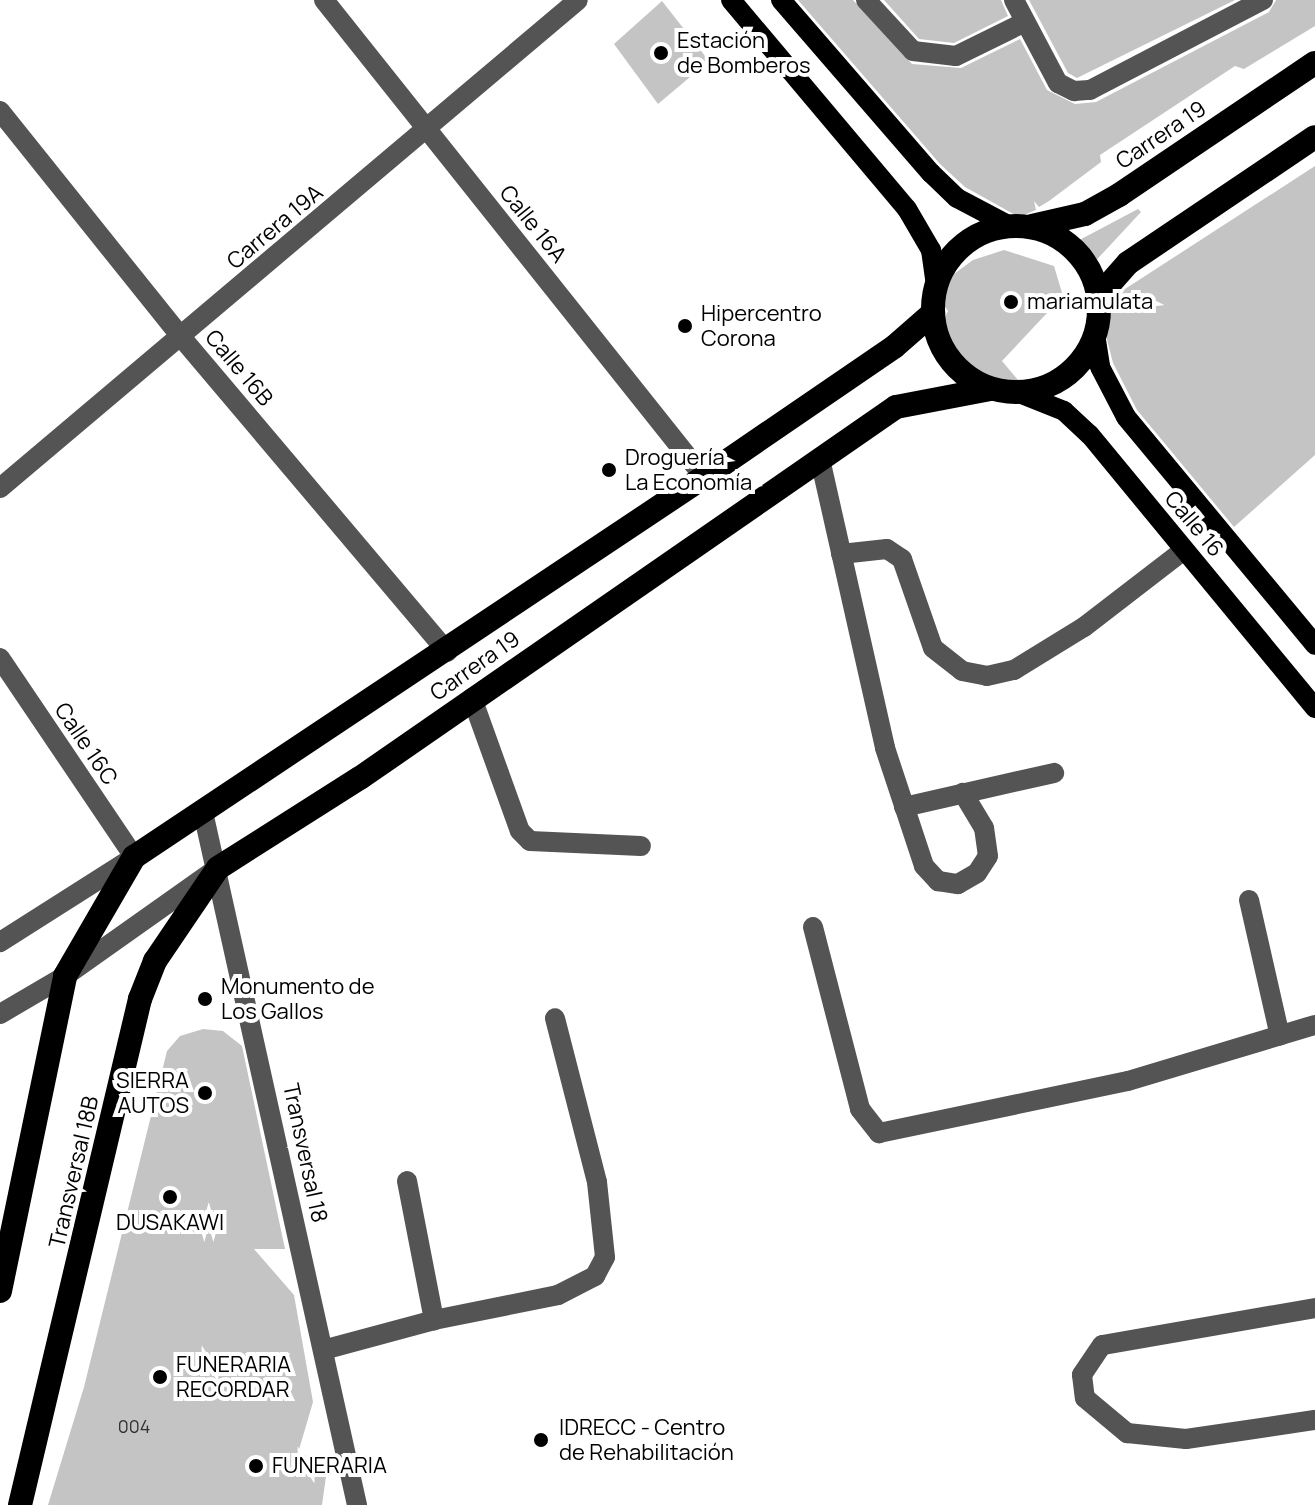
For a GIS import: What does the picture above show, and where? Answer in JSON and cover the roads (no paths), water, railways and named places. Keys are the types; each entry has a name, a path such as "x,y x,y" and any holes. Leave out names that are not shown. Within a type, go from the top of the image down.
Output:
{"highway":[{"name":"Carrera 19","path":"1018,226 1085,214 1119,195 1315,63"},
{"path":"1098,297 1128,263 1315,137"},
{"path":"1018,226 1055,236 1078,255 1098,297 1095,334 1081,360 1060,380 1019,393 990,389 954,366 939,341 933,313 936,285 959,249 982,233 1018,226"},
{"name":"Carrera 19","path":"134,857 447,652 894,347 933,313"},
{"name":"Carrera 19","path":"218,868 360,778 896,407 990,389"},
{"path":"0,1291 65,976 134,857"},
{"name":"Transversal 18B","path":"20,1505 140,999 155,961 218,868"}],"main road":[{"path":"731,0 907,209 931,250 936,285"},
{"path":"786,2 931,173 957,198 1018,226"},
{"name":"Calle 16","path":"1095,334 1100,367 1126,417 1315,645"},
{"name":"Calle 16","path":"1019,393 1064,411 1315,708"}],"street":[{"name":"Calle 16A","path":"324,0 704,477"},
{"name":"Carrera 19A","path":"0,488 182,338 578,0"},
{"path":"1014,0 1058,83 1074,91 1090,90 1263,0"},
{"path":"877,3 913,51 956,56 1025,22"},
{"name":"Calle 16B","path":"0,111 182,338 447,652"},
{"path":"820,459 904,807 924,866 938,881 958,884 977,873 988,856 984,828 963,793"},
{"path":"841,554 887,549 902,559 933,648 954,667 987,676 1014,670 1084,627 1184,550"},
{"name":"Calle 16C","path":"0,658 134,857"},
{"path":"472,698 520,831 530,841 641,846"},
{"path":"904,807 1054,773"},
{"name":"Transversal 18","path":"203,812 218,868 357,1505"},
{"name":"Carrera 19","path":"0,942 134,857"},
{"name":"Carrera 19","path":"0,1014 65,976 218,868"},
{"path":"1249,900 1280,1036"},
{"path":"813,927 860,1109 879,1133 1128,1081 1315,1025"},
{"path":"323,1350 434,1320 558,1295 595,1276 605,1257 597,1182 555,1018"},
{"path":"407,1181 434,1320"},
{"path":"1315,1308 1102,1345 1082,1375 1085,1398 1127,1433 1186,1439 1315,1420"}],"place":[{"name":"Estación de Bomberos","path":"661,53"},
{"name":"mariamulata","path":"1011,302"},
{"name":"Hipercentro Corona","path":"685,326"},
{"name":"Droguería La Economía","path":"609,470"},
{"name":"Monumento de Los Gallos","path":"205,999"},
{"name":"SIERRA AUTOS","path":"205,1093"},
{"name":"DUSAKAWI","path":"170,1197"},
{"name":"FUNERARIA RECORDAR","path":"160,1377"},
{"name":"IDRECC - Centro de Rehabilitación","path":"541,1440"},
{"name":"FUNERARIA","path":"256,1466"}]}
